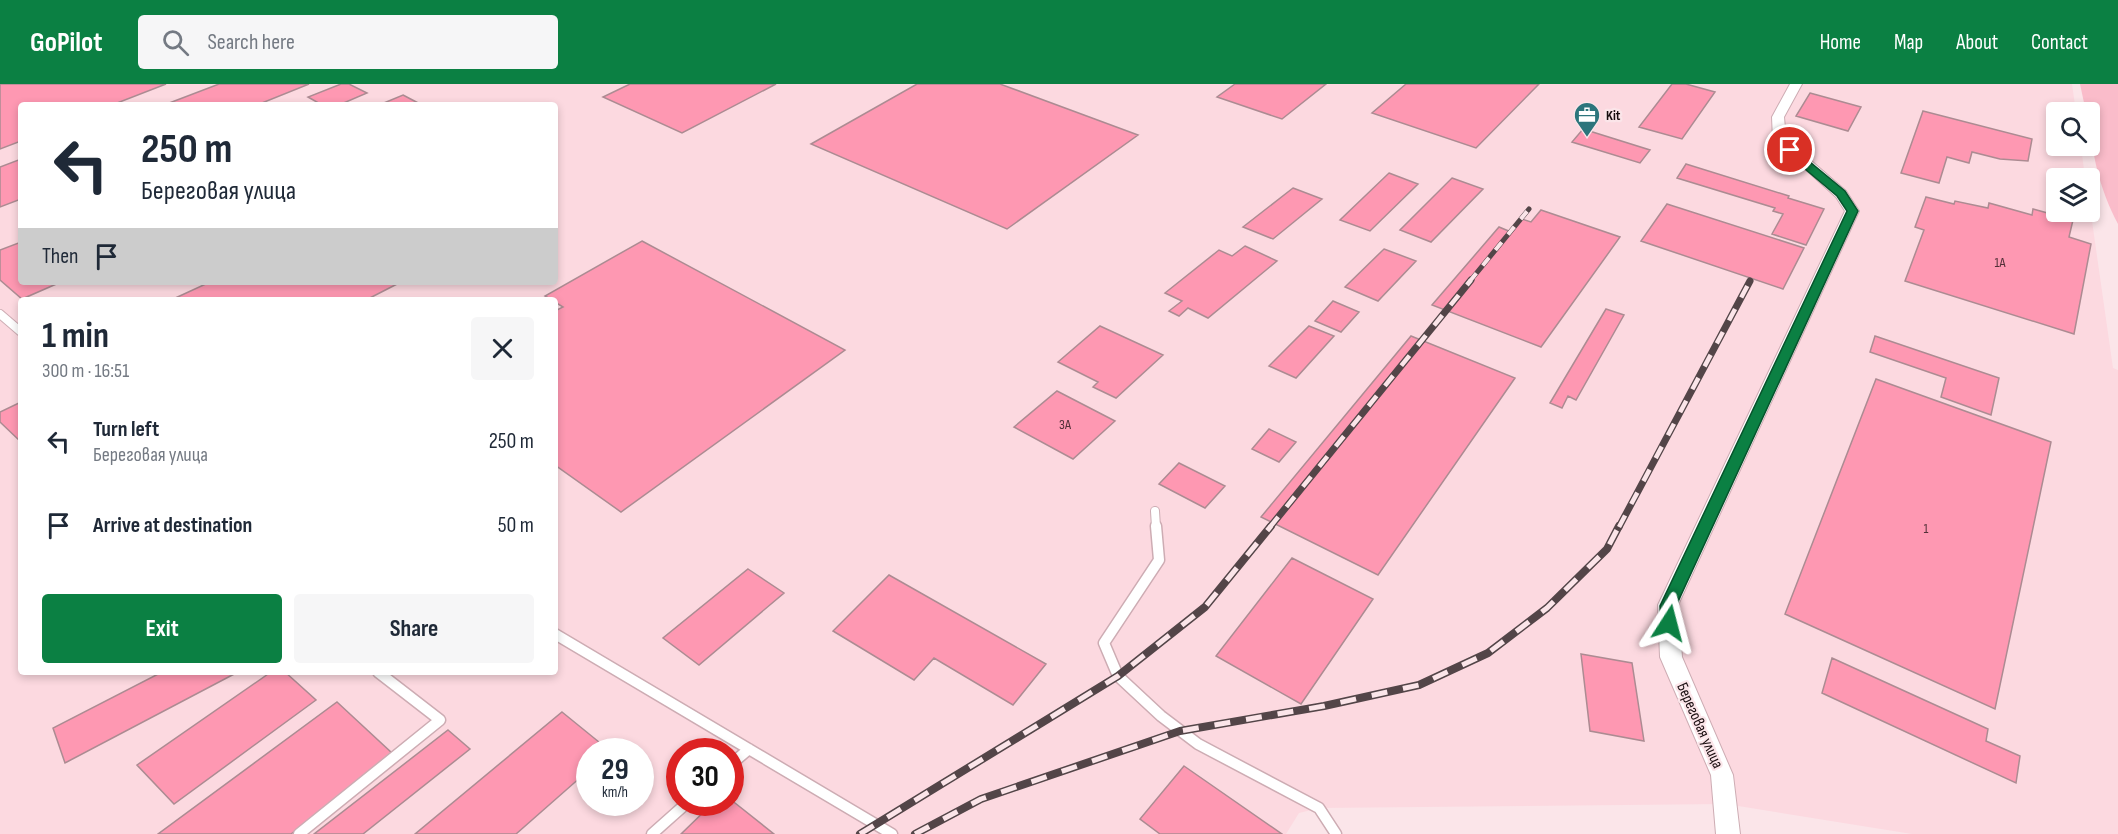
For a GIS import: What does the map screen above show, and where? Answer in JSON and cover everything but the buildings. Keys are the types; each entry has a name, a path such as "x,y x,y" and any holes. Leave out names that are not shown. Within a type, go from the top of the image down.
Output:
{"street":[{"name":"Береговая улица","path":"1728,834 1722,775 1671,657 1668,606 1852,211 1841,194 1780,140 1776,127 1777,114 1796,84"}],"lane":[{"path":"0,314 18,329"},
{"path":"1155,511 1159,560 1104,644 1118,676 1161,716 1198,744 1318,808 1336,834"},
{"path":"558,636 892,834"},
{"path":"299,834 440,720 382,675"},
{"path":"744,753 749,749"},
{"path":"652,834 672,816"}],"shaded area":[{"path":"0,84 2072,84 2075,102 2046,102 2046,156 2082,156 2084,168 2046,168 2046,222 2092,222 2113,368 2118,370 2118,834 1912,834 1726,804 1319,808 1299,813 1286,834 0,834"},
{"path":"2080,84 2118,84 2118,224 2106,198 2100,179 2100,168 2097,168 2095,156 2100,156 2100,102 2084,102"}],"railway":[{"path":"1470,281 1529,209"},
{"path":"1270,527 1471,280"},
{"path":"1619,527 1750,281"},
{"path":"860,834 1118,676 1205,607 1271,526"},
{"path":"915,834 981,799 1180,731 1324,706 1419,685 1488,653 1547,608 1607,549 1619,526"}],"place":[{"name":"Kit","path":"1587,138"}],"route":[{"path":"1669,623 1668,606 1852,211 1841,194 1790,150"}]}
